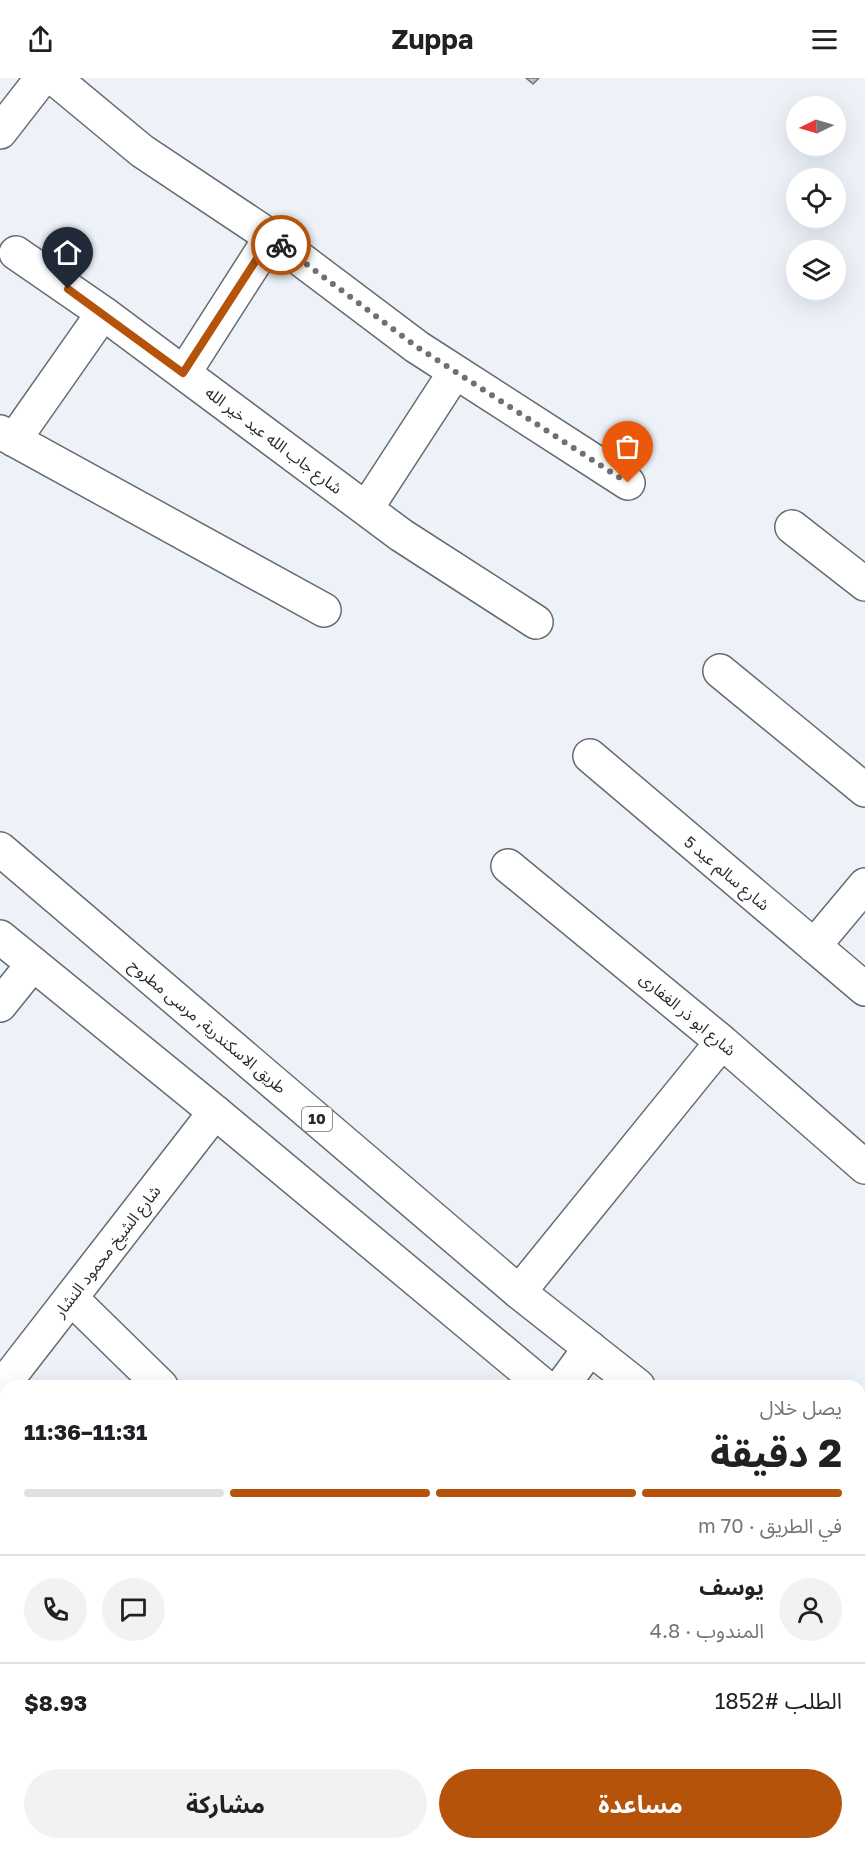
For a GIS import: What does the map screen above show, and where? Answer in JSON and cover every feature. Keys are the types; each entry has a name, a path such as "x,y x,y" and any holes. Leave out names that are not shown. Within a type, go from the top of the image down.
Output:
{"street":[{"path":"0,132 42,78"},
{"path":"54,78 142,151 271,237 417,347 628,483"},
{"path":"183,373 271,237"},
{"name":"شارع جاب الله عيد خير الله","path":"16,253 103,313 401,535 536,622"},
{"path":"103,313 7,436 324,610"},
{"path":"366,509 455,372"},
{"path":"792,527 865,584"},
{"path":"720,671 865,790"},
{"name":"شارع سالم عيد 5","path":"590,756 865,989"},
{"name":"طريق الاسكندرية, مرسى مطروح","path":"0,849 519,1292 630,1380"},
{"name":"شارع ابو ذر الغفارى","path":"508,866 722,1042 865,1167"},
{"path":"814,946 865,885"},
{"path":"0,937 537,1380"},
{"path":"0,1005 33,964"},
{"path":"519,1292 722,1042"},
{"name":"شارع الشيخ محمود النشار","path":"7,1380 214,1112"},
{"path":"70,1298 155,1380"},
{"path":"566,1380 590,1348"}],"building":[{"path":"526,78 539,78 533,84"}],"way so far":[{"path":"281,245 417,347 628,483"}],"route":[{"path":"68,289 183,373 271,237 281,245"}]}
